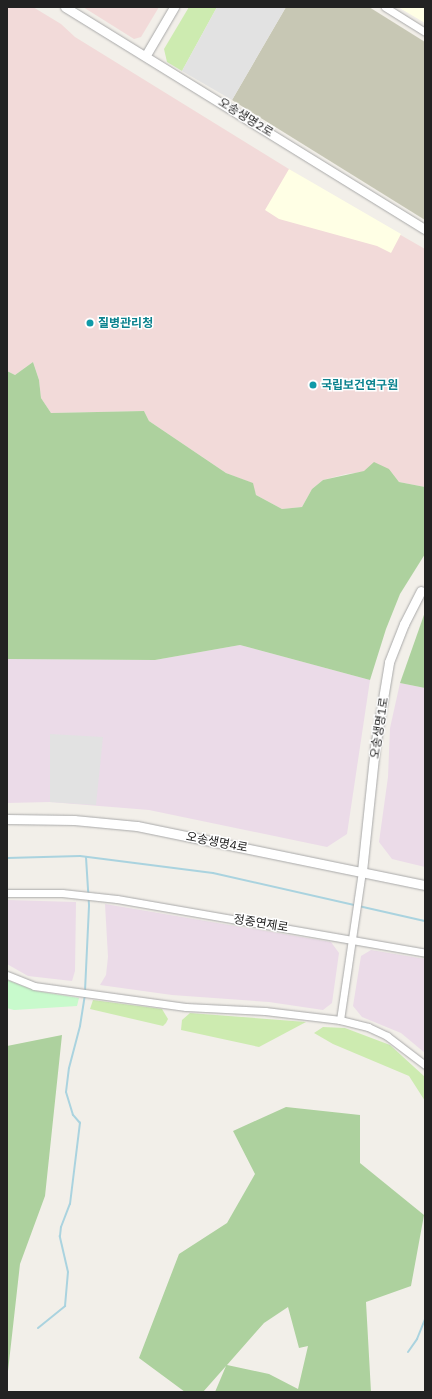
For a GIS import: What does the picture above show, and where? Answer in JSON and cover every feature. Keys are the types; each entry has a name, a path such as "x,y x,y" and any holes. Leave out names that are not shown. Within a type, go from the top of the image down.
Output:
{"street":[{"name":"오송생명2로","path":"65,7 146,55 425,229"},
{"path":"146,55 174,7"},
{"path":"385,7 425,32"},
{"name":"오송생명1로","path":"362,871 375,747 389,662 404,624 421,591"},
{"name":"오송생명4로","path":"7,819 74,820 136,826 425,885"},
{"path":"340,1020 362,871"},
{"name":"정중연제로","path":"7,893 76,894 96,896 352,935 425,952"},
{"path":"7,975 34,986 186,1007 265,1011 340,1020 368,1027 387,1036 425,1065"}],"shaded area":[{"path":"7,7 33,7 61,24 75,37 331,195 425,249 425,487 399,482 389,469 346,474 323,480 312,489 302,507 282,509 256,495 252,483 226,473 149,421 144,411 51,413 41,398 39,380 33,362 15,375 7,371"},
{"path":"83,7 159,7 141,37 134,39"},
{"path":"217,7 286,7 232,100 182,71"},
{"path":"286,7 369,7 425,42 425,220 232,100"},
{"path":"398,7 425,7 425,23"},
{"path":"289,169 401,234 391,253 377,246 279,219 265,210"},
{"path":"240,645 370,680 347,834 327,847 149,810 50,802 7,803 7,659 155,660"},
{"path":"400,683 425,688 425,867 392,859 379,842 388,777 390,728"},
{"path":"50,734 103,737 96,805 50,802"},
{"path":"7,900 76,902 75,971 72,981 28,976 7,964"},
{"path":"105,904 331,942 339,953 332,1003 323,1010 269,1002 172,995 100,985 106,975 108,957"},
{"path":"371,950 425,959 425,1053 401,1033 362,1017 353,1006 361,956"}],"green space":[{"path":"189,7 217,7 182,71 167,62 164,49"},
{"path":"33,362 39,380 41,398 51,413 144,411 149,421 226,473 253,483 256,495 282,509 302,507 312,489 323,480 364,471 374,462 389,469 399,482 425,487 425,554 400,594 386,629 370,680 240,645 155,660 7,659 7,371 15,375"},
{"path":"425,612 425,688 400,683"},
{"path":"7,980 36,991 79,998 77,1006 14,1010 7,1008"},
{"path":"93,1000 162,1009 168,1019 163,1026 90,1009"},
{"path":"190,1013 306,1022 259,1047 181,1030 182,1020"},
{"path":"323,1027 345,1028 390,1045 425,1077 425,1101 409,1076 333,1044 314,1033"},
{"path":"62,1035 45,1196 20,1264 7,1380 7,1046"},
{"path":"286,1107 360,1115 360,1163 424,1215 411,1286 366,1302 371,1392 215,1392 226,1366 203,1392 185,1392 139,1358 179,1254 227,1223 255,1174 233,1131","holes":["288,1307 299,1348 308,1346 298,1389 269,1374 227,1365 264,1323"]}],"waterway":[{"path":"7,858 80,856 213,873 425,921"},
{"path":"85,991 89,905 86,857"},
{"path":"38,1328 65,1306 68,1272 60,1236 61,1227 70,1204 80,1123 73,1115 66,1092 69,1068 80,1026 85,995"},
{"path":"408,1352 417,1339 425,1319"}],"place":[{"name":"질병관리청","path":"90,323"},
{"name":"국립보건연구원","path":"313,385"}]}
